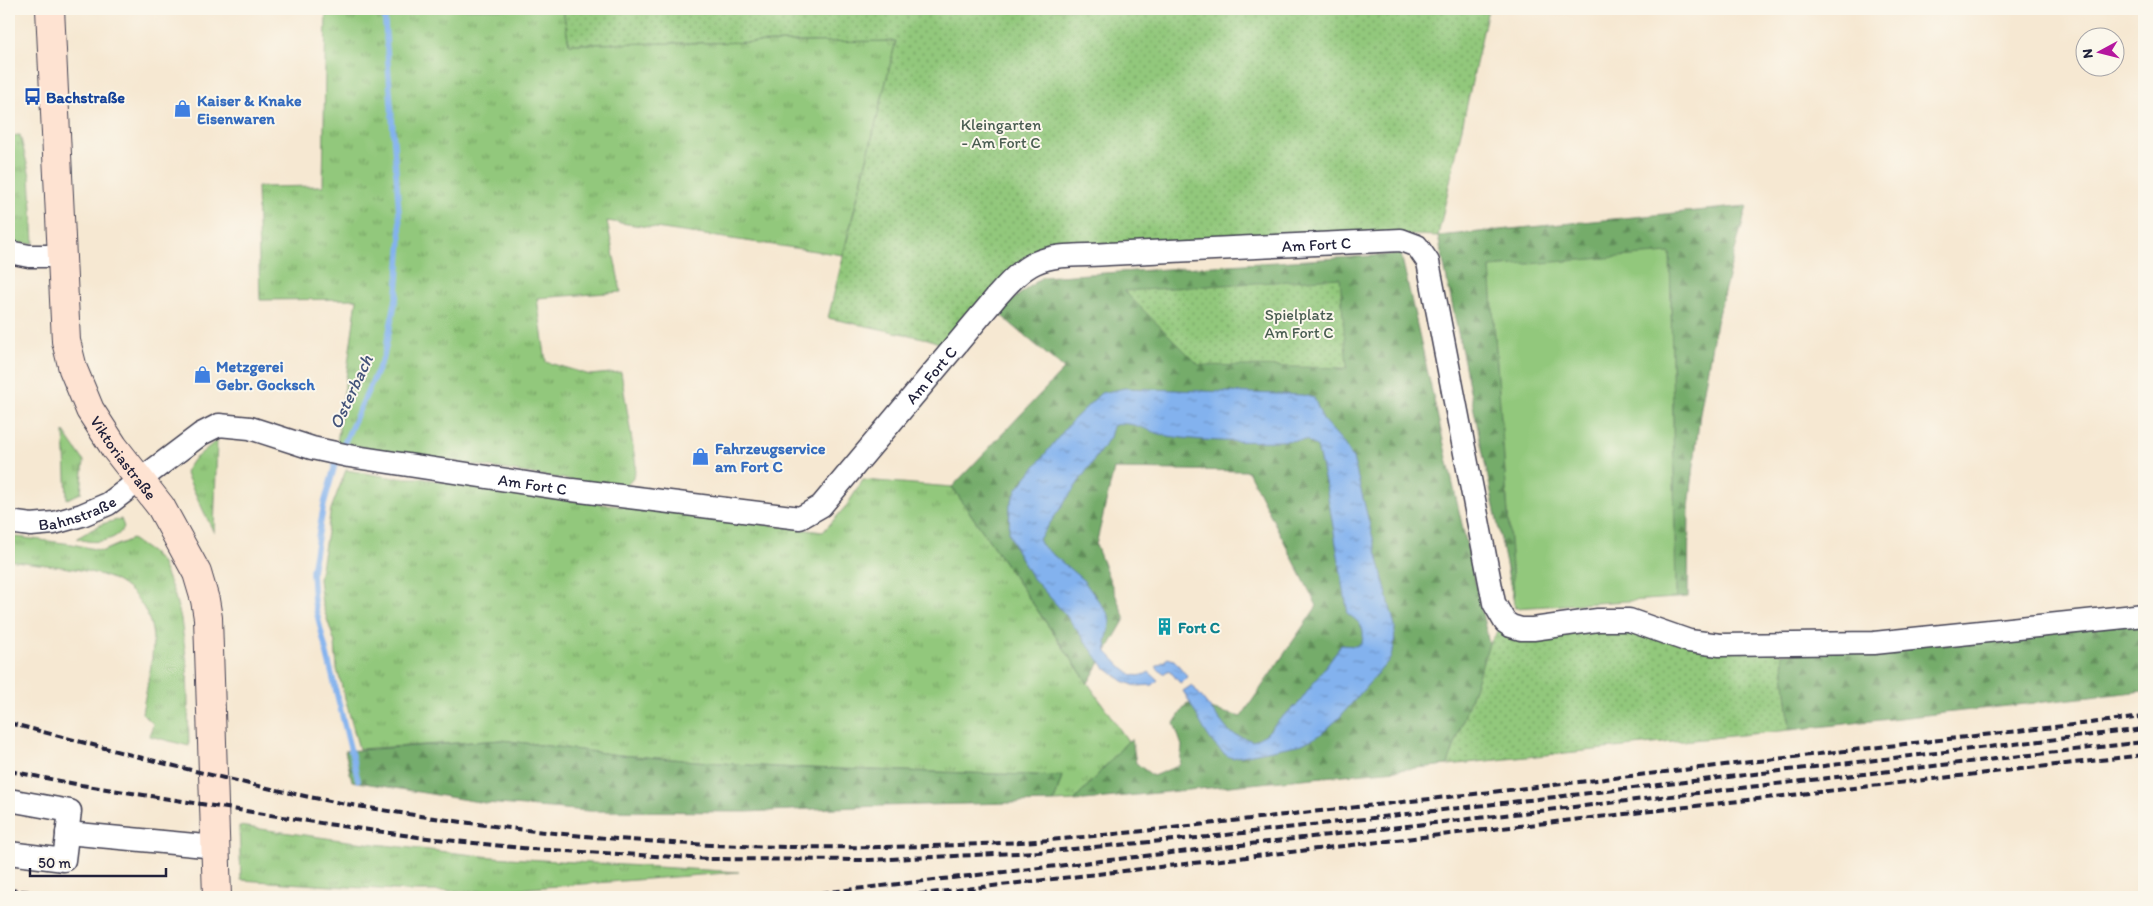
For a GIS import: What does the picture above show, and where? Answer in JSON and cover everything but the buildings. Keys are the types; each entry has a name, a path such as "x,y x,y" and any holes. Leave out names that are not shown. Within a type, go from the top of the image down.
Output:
{"main road":[{"name":"Viktoriastraße","path":"50,9 66,341 73,369 90,410 138,480 165,515 197,573 206,600 217,897"}],"street":[{"name":"Am Fort C","path":"138,480 201,434 219,425 250,428 341,454 572,490 800,518 821,506 997,296 1011,281 1036,263 1065,257 1108,254 1401,240 1417,246 1428,262 1494,603 1505,622 1511,626 1533,629 1598,620 1629,620 1689,641 1720,645 1874,643 2144,615"},
{"path":"9,252 29,256 62,256"},
{"name":"Bahnstraße","path":"9,522 31,525 54,523 82,515 108,504 138,480"},
{"path":"9,800 70,811 64,860 9,853"},
{"path":"67,832 216,847"}],"green space":[{"path":"326,9 563,9 569,44 896,41 843,255 607,221 621,292 537,298 546,362 590,375 621,372 636,466 631,480 624,487 620,488 337,443 357,299 260,300 257,187 323,186"},
{"name":"Kleingarten - Am Fort C","path":"563,9 1488,9 1438,236 1364,233 1026,256 941,344 928,339 828,318 896,41 569,44"},
{"path":"20,135 30,176 34,243 9,244 9,136"},
{"path":"1747,206 1716,322 1700,413 1689,508 1688,597 1676,598 1670,254 1490,267 1515,608 1438,236"},
{"path":"1670,253 1676,598 1515,608 1490,267"},
{"path":"1401,254 1489,644 1448,765 1074,801 1128,741 1132,739 1136,763 1153,776 1180,765 1182,746 1174,723 1187,703 1241,717 1317,606 1248,471 1114,469 1096,545 1125,619 1088,683 952,487 1064,369 997,312 1042,277"},
{"name":"Spielplatz Am Fort C","path":"1340,278 1347,368 1199,365 1124,291"},
{"path":"64,432 84,461 81,493 67,499"},
{"path":"217,440 214,533 185,472 193,460"},
{"path":"346,470 395,478 420,478 536,497 648,509 823,532 847,505 863,480 952,487 1128,741 1074,801 1054,802 1062,776 774,767 619,755 502,740 359,749 337,669 335,643 322,604 319,579 331,509"},
{"path":"121,519 124,527 121,532 110,539 96,542 77,538 102,524"},
{"path":"9,536 72,544 103,551 132,539 161,562 174,593 181,619 187,664 189,746 150,736 153,724 142,713 152,659 152,631 146,612 135,595 119,583 99,574 9,560"},
{"path":"2144,619 2144,691 1790,730 1782,654"},
{"path":"1599,623 1782,654 1790,730 1448,765 1489,644 1502,626"},
{"path":"502,740 619,755 774,767 1062,776 1054,802 880,806 746,812 589,811 485,803 352,781 345,751"},
{"path":"239,826 348,841 492,857 739,872 492,891 409,891 241,880"}],"water":[{"path":"1125,388 1302,395 1314,398 1323,420 1342,441 1353,458 1395,627 1394,647 1390,659 1339,718 1320,735 1302,744 1232,758 1216,747 1183,691 1192,685 1230,733 1253,741 1266,734 1299,703 1341,645 1356,646 1362,642 1363,632 1361,625 1348,614 1327,491 1317,447 1306,440 1202,440 1168,436 1133,425 1120,424 1113,426 1110,437 1039,539 1040,544 1083,580 1109,615 1110,625 1106,641 1107,652 1121,667 1131,674 1137,676 1149,672 1158,680 1153,685 1136,686 1123,681 1104,667 1065,614 1031,576 1015,548 1009,532 1010,505 1017,489 1070,423 1101,393"},
{"path":"1168,658 1174,660 1188,677 1180,683 1169,670 1163,674 1156,667"}],"waterway":[{"name":"Osterbach","path":"341,450 384,356 397,294 401,239 384,9"},
{"name":"Osterbach","path":"337,458 324,504 312,571 314,602 358,780"}],"railway":[{"path":"9,723 253,785 335,802 428,817 522,830 617,839 711,845 833,847 995,843 1114,834 2144,717"},
{"path":"9,771 81,785 327,824 418,837 531,849 710,859 869,860 1038,852 1208,837 2144,729"},
{"path":"785,897 2144,742"},
{"path":"895,897 2144,755"},
{"path":"9,890 92,897"}],"place":[{"name":"Bachstraße","path":"32,97"},
{"name":"Kaiser & Knake Eisenwaren","path":"183,109"},
{"name":"Metzgerei Gebr. Gocksch","path":"202,375"},
{"name":"Fahrzeugservice am Fort C","path":"701,457"},
{"name":"Fort C","path":"1164,627"}]}
